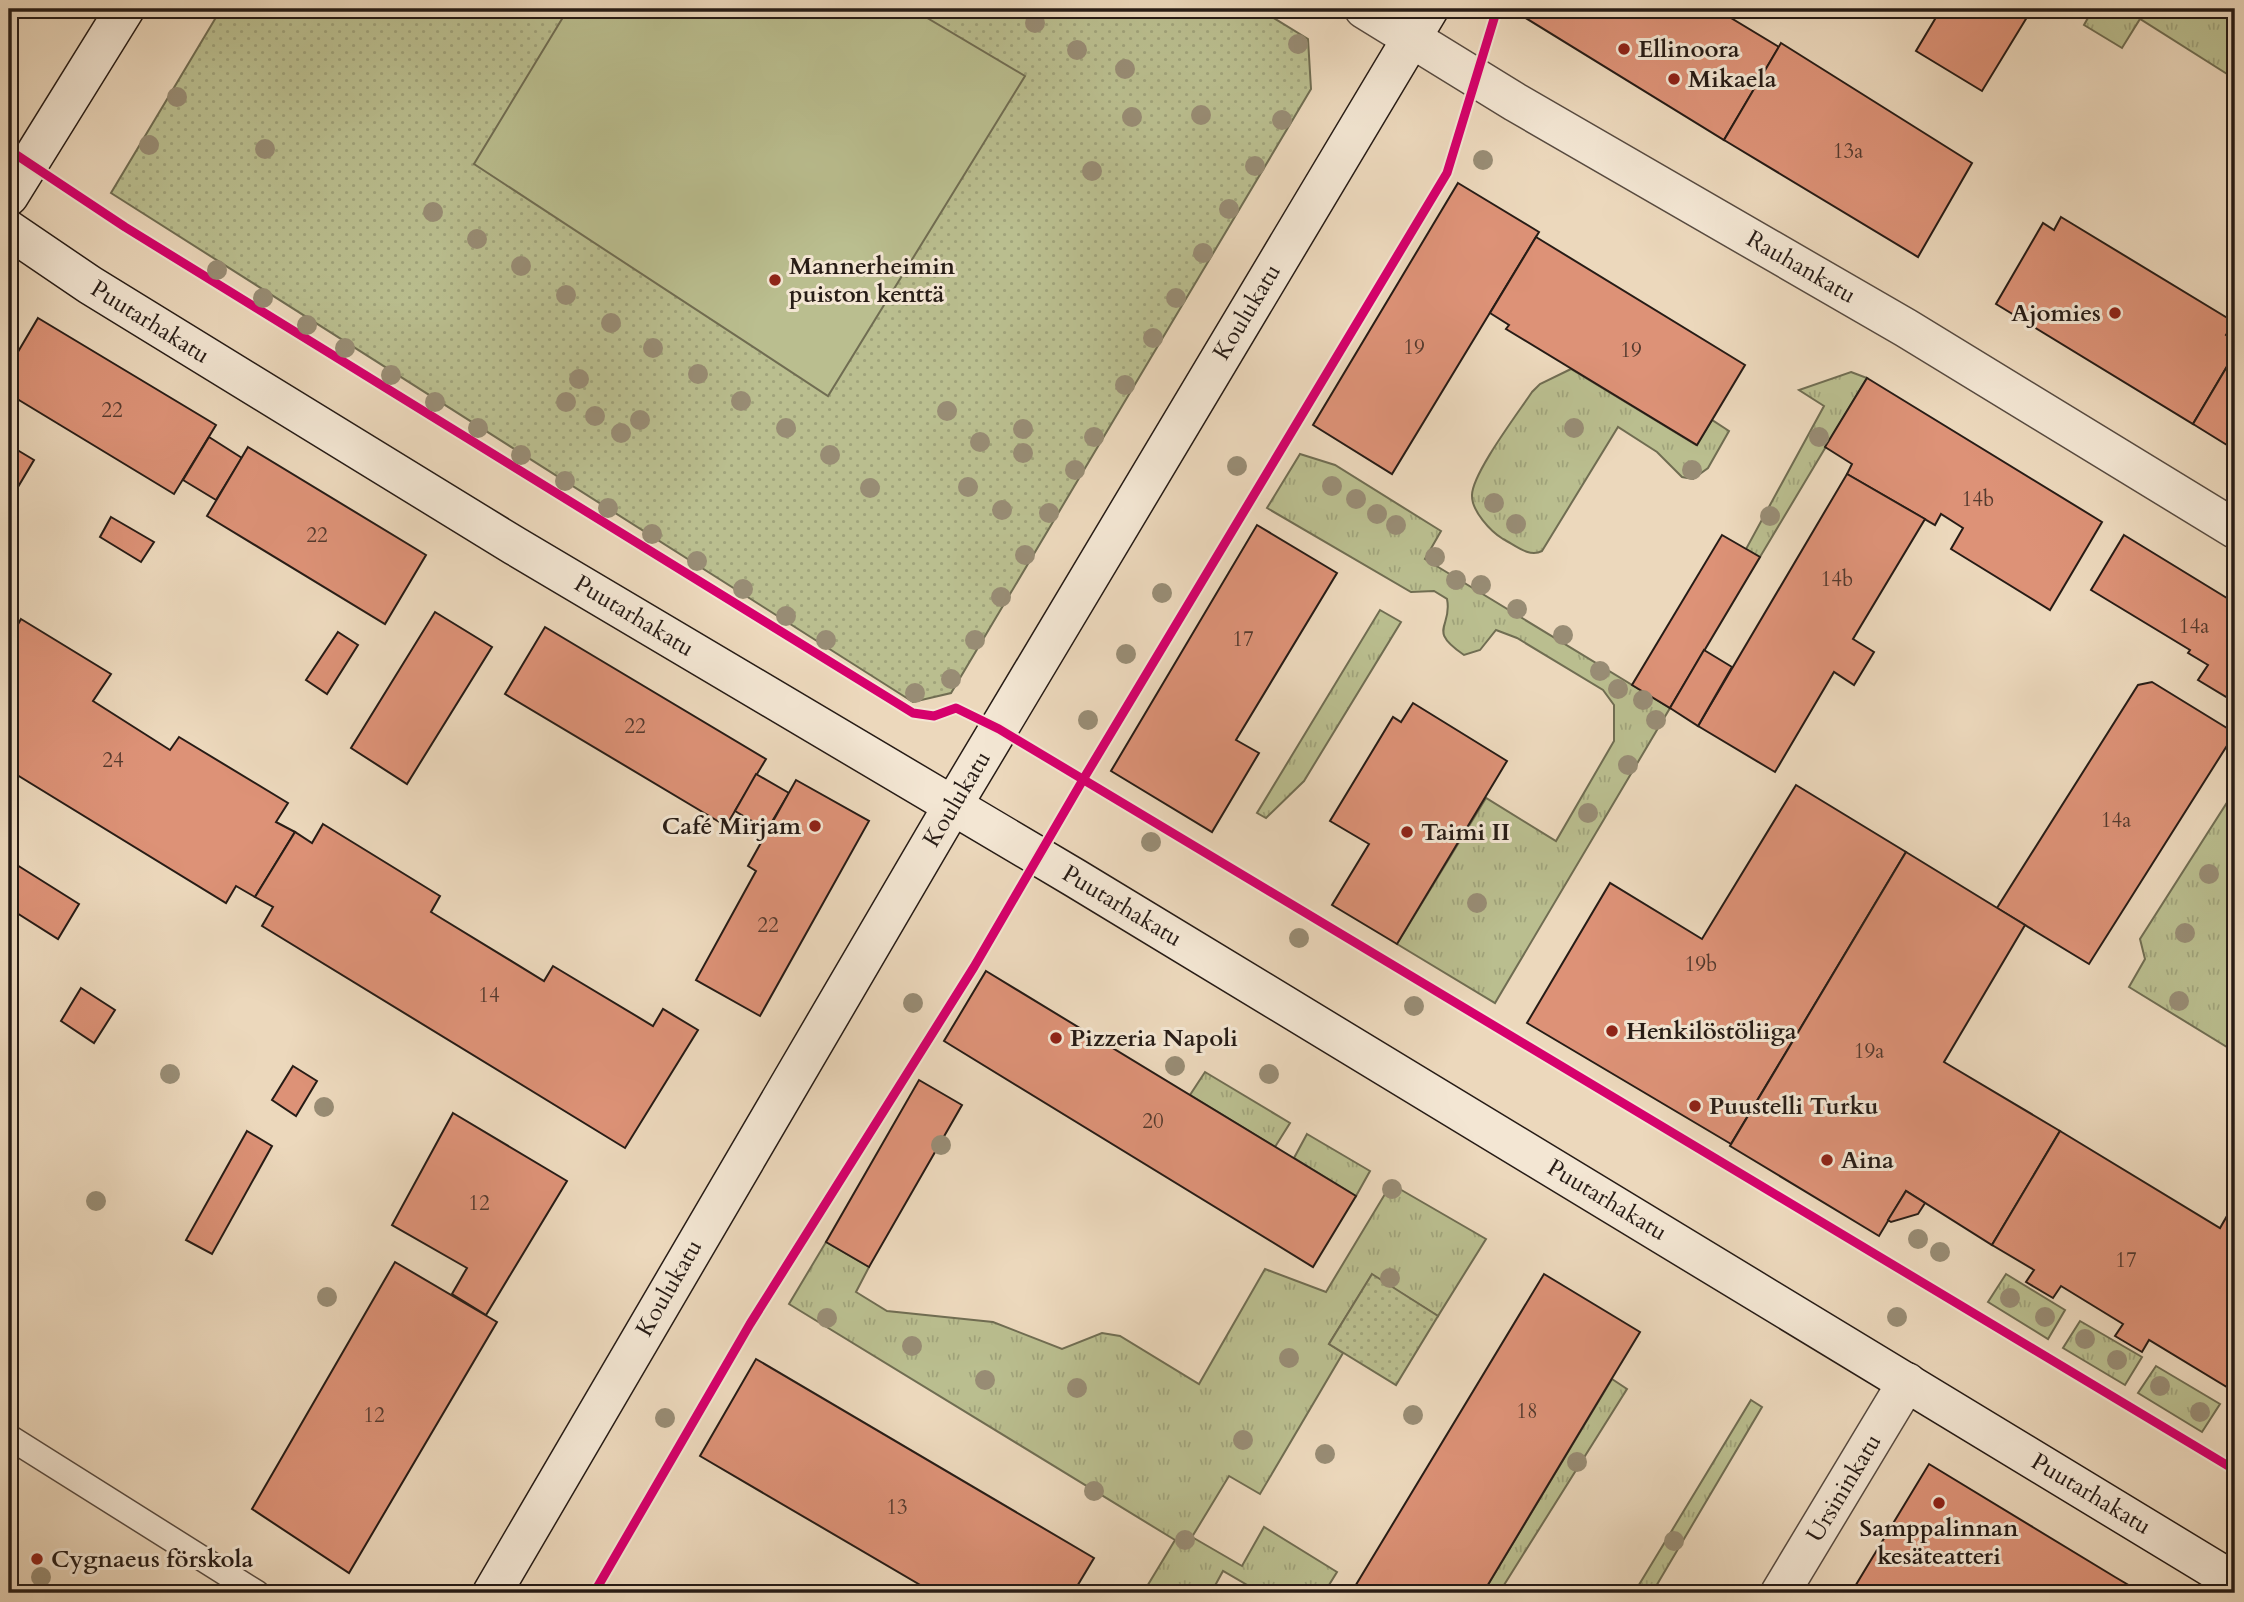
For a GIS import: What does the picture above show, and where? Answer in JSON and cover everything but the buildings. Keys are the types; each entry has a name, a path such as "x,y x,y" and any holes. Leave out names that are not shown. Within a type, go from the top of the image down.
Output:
{"street":[{"path":"9,196 125,9"},
{"name":"Rauhankatu","path":"1364,9 1420,23 1906,328 2235,529"},
{"name":"Koulukatu","path":"492,1593 953,805 1420,23"},
{"name":"Puutarhakatu","path":"9,230 55,263 515,546 953,805 2235,1582"},
{"name":"Ursininkatu","path":"1780,1593 1907,1382"}],"lane":[{"path":"9,1437 257,1593"}],"green space":[{"path":"221,9 1259,9 1308,39 1311,89 951,693 913,702 111,193"},
{"name":"Mannerheimin puiston kenttä","path":"568,9 912,9 1025,76 828,396 474,164"},
{"path":"2093,9 2235,9 2235,79 2140,19 2122,48 2084,25"},
{"path":"1571,369 1696,445 1712,420 1729,431 1708,468 1693,479 1682,477 1657,452 1618,427 1542,551 1527,552 1487,526 1473,502 1474,486 1487,459 1532,392 1540,384"},
{"path":"1851,372 1867,378 1760,557 1746,549 1824,406 1799,390"},
{"path":"1300,454 1335,465 1441,531 1425,559 1670,708 1495,1003 1397,944 1486,798 1556,841 1614,741 1614,705 1603,690 1517,638 1496,630 1480,650 1464,655 1444,634 1447,599 1434,591 1411,592 1267,508"},
{"path":"1380,610 1401,622 1304,781 1266,818 1257,813"},
{"path":"2235,790 2235,1052 2129,987 2145,959 2140,939"},
{"path":"1205,1072 1290,1123 1275,1147 1190,1095"},
{"path":"1307,1134 1370,1171 1356,1196 1294,1158"},
{"path":"1391,1184 1486,1239 1438,1316 1372,1275 1329,1344 1343,1353 1260,1494 1229,1476 1192,1537 1242,1566 1264,1527 1337,1572 1324,1593 1261,1593 1223,1571 1211,1593 1143,1593 1175,1540 789,1304 826,1242 869,1267 856,1292 887,1311 993,1322 1062,1349 1102,1333 1120,1336 1199,1384 1265,1269 1326,1292"},
{"path":"1372,1274 1438,1316 1396,1385 1329,1344"},
{"path":"2006,1274 2065,1310 2048,1339 1988,1302"},
{"path":"2080,1321 2142,1357 2125,1385 2063,1348"},
{"path":"2156,1366 2220,1404 2202,1432 2138,1393"},
{"path":"1612,1379 1627,1389 1499,1593 1483,1593"},
{"path":"1751,1400 1762,1407 1652,1593 1634,1593"}],"cycle path":[{"path":"594,1593 750,1324 974,967 1084,778 1447,173 1497,9"},
{"path":"9,150 125,227 913,713 934,716 956,708 999,729 2235,1470"}],"place":[{"name":"Ellinoora","path":"1624,49"},
{"name":"Mikaela","path":"1674,79"},
{"name":"Mannerheimin puiston kenttä","path":"775,280"},
{"name":"Ajomies","path":"2115,313"},
{"name":"Café Mirjam","path":"815,826"},
{"name":"Taimi II","path":"1407,832"},
{"name":"Henkilöstöliiga","path":"1612,1031"},
{"name":"Pizzeria Napoli","path":"1056,1038"},
{"name":"Puustelli Turku","path":"1695,1106"},
{"name":"Aina","path":"1827,1160"},
{"name":"Samppalinnan kesäteatteri","path":"1939,1503"},
{"name":"Cygnaeus förskola","path":"37,1559"}]}
